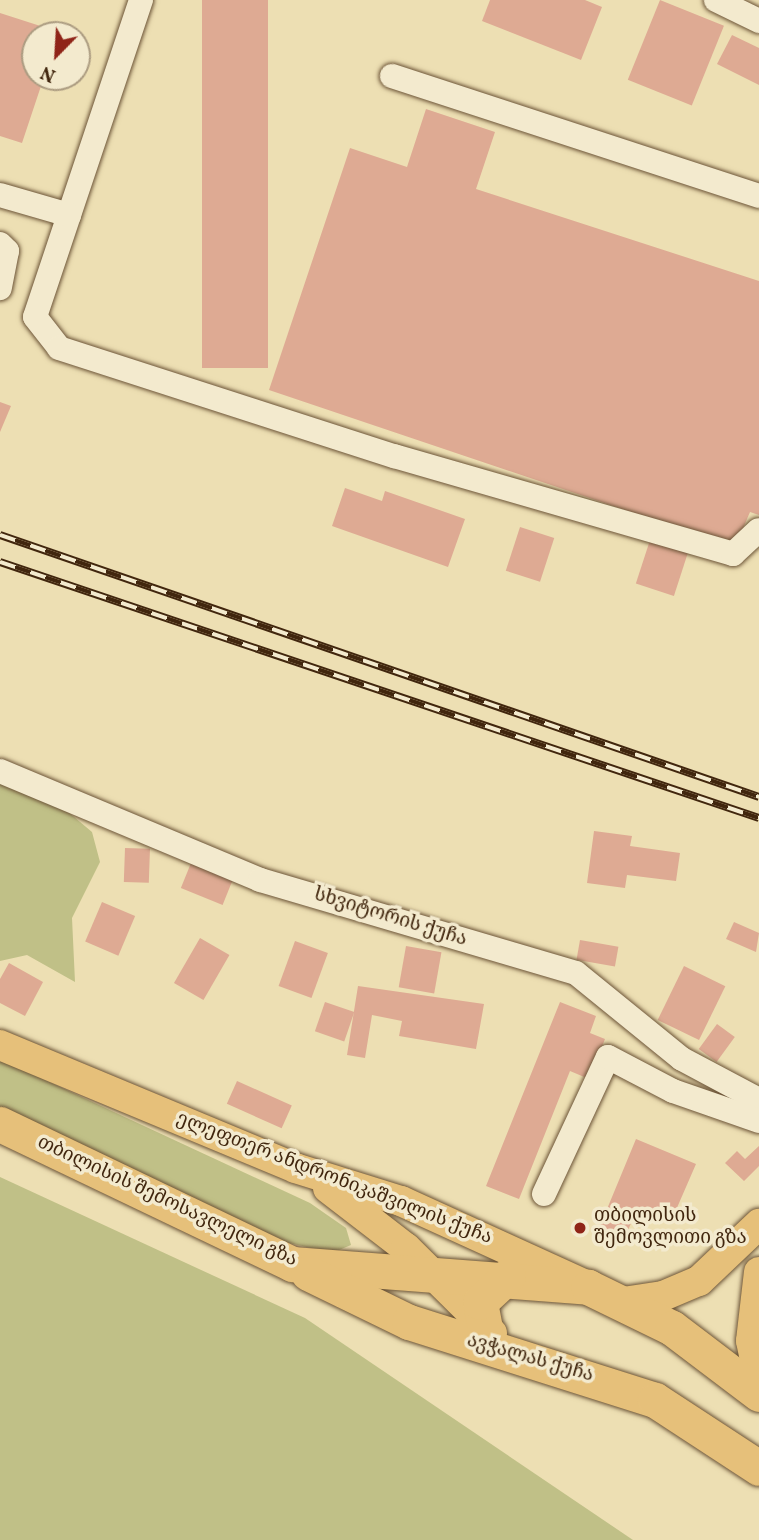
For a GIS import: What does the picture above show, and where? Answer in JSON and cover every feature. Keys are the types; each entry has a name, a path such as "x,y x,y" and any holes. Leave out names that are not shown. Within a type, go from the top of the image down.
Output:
{"highway":[{"name":"თბილისის შემოსავლელი გზა","path":"0,1124 292,1265 435,1277 508,1276 588,1287"},
{"name":"ავჭალას ქუჩა","path":"292,1265 398,1317 527,1356 655,1400 724,1439 759,1468"},
{"path":"485,1328 480,1302 508,1276"},
{"path":"588,1287 623,1302 701,1347 759,1394"}],"main road":[{"name":"ელეფთერ ანდრონიკაშვილის ქუჩა","path":"0,1045 295,1168 401,1201 588,1287"},
{"path":"295,1168 369,1217 435,1277 485,1328 527,1356"},
{"path":"339,1270 370,1251 374,1236 369,1217"},
{"path":"623,1302 663,1296 699,1281 759,1224"},
{"path":"759,1272 751,1341 759,1380"}],"street":[{"path":"141,0 35,317 59,348 394,456 733,554 759,530"},
{"path":"716,0 759,22"},
{"path":"393,76 759,196"},
{"path":"0,195 69,215"},
{"path":"0,244 7,251 0,288"},
{"name":"სხვიტორის ქუჩა","path":"0,771 260,880 576,973 682,1059 759,1100"},
{"path":"544,1194 608,1057 673,1091 759,1121"}],"green space":[{"path":"0,783 67,811 92,832 100,862 72,918 75,982 27,955 0,961"},
{"path":"0,1059 310,1203 346,1228 351,1245 332,1253 285,1242 0,1109"},
{"path":"0,1177 305,1318 633,1540 0,1540"}],"building":[{"path":"202,0 268,0 268,368 202,368"},
{"path":"490,0 585,0 602,7 581,60 482,21"},
{"path":"660,0 724,26 692,106 628,80"},
{"path":"0,13 25,21 21,21 21,91 39,91 22,143 0,136"},
{"path":"732,35 759,48 759,85 717,64"},
{"path":"426,109 495,132 476,189 759,281 759,515 750,512 735,547 269,390 350,148 407,167"},
{"path":"0,402 11,406 0,432"},
{"path":"345,488 382,501 385,491 465,519 448,567 332,526"},
{"path":"520,527 554,538 540,582 506,571"},
{"path":"651,537 689,549 674,596 636,584"},
{"path":"594,831 632,836 630,846 680,853 676,881 627,875 625,888 587,883"},
{"path":"125,848 150,849 149,883 124,882"},
{"path":"191,863 233,880 223,905 181,888"},
{"path":"102,902 135,916 118,956 85,942"},
{"path":"734,922 759,933 756,952 726,939"},
{"path":"200,938 229,955 203,1000 174,983"},
{"path":"580,940 618,947 615,966 577,960"},
{"path":"295,941 328,953 311,998 279,986"},
{"path":"406,946 441,952 434,994 399,987"},
{"path":"9,963 43,982 25,1016 0,1003 0,979"},
{"path":"684,966 725,986 699,1040 658,1020"},
{"path":"358,986 484,1004 476,1049 399,1036 402,1021 372,1015 365,1058 347,1055"},
{"path":"325,1002 354,1012 344,1041 315,1031"},
{"path":"560,1002 596,1016 590,1033 605,1039 589,1079 570,1071 519,1199 486,1186"},
{"path":"717,1024 735,1037 717,1062 699,1049"},
{"path":"237,1081 292,1105 282,1128 227,1104"},
{"path":"636,1139 696,1164 676,1210 632,1221 625,1237 600,1226"},
{"path":"759,1146 759,1166 744,1181 725,1163 737,1151 745,1159"}],"railway":[{"path":"0,535 759,797"},
{"path":"0,562 759,818"}],"place":[{"name":"თბილისის შემოვლითი გზა","path":"580,1228"}]}
